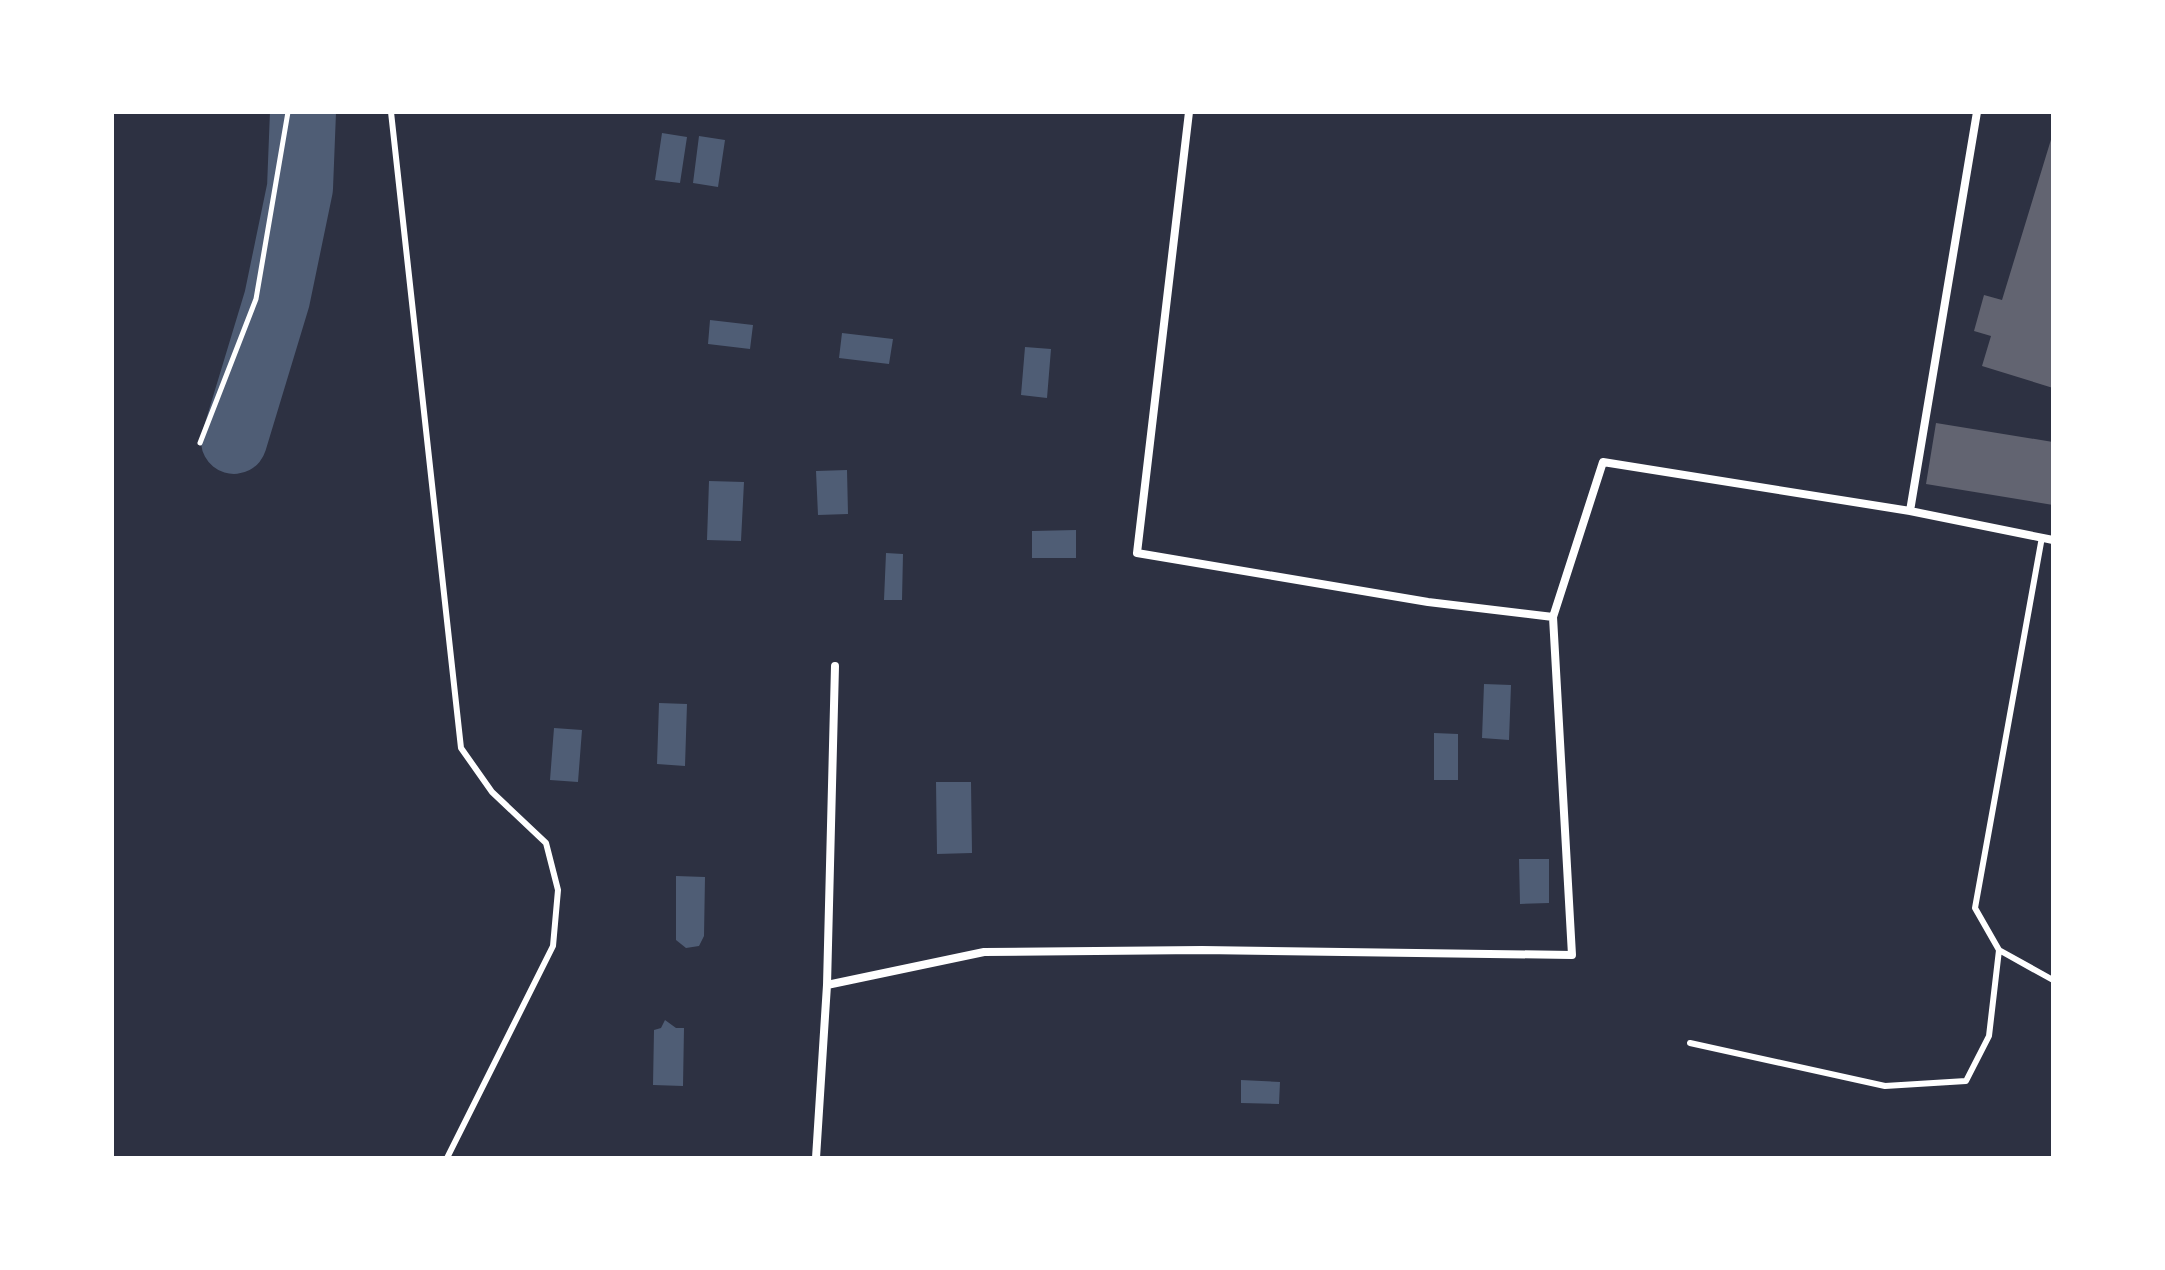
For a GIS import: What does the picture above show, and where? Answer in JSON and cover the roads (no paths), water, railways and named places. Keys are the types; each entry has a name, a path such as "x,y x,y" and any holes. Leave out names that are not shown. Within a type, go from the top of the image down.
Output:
{"street":[{"path":"1189,112 1137,553 1428,602 1553,617"},
{"path":"1910,511 1977,112"},
{"path":"827,985 984,952 1202,950 1572,955 1553,617 1603,462 1910,511 2053,540"},
{"path":"816,1158 827,985 835,666"}],"lane":[{"path":"391,112 461,748 492,792 546,843 558,890 553,946 447,1158"},
{"path":"2042,537 1975,908 1999,950 2053,980"},
{"path":"1690,1043 1885,1086 1966,1081 1989,1036 1999,950"}],"water":[{"path":"662,133 687,137 680,183 655,180"},
{"path":"699,136 725,140 718,187 693,183"},
{"path":"710,320 753,325 750,349 708,344"},
{"path":"842,333 893,339 889,364 839,358"},
{"path":"1025,347 1051,349 1047,398 1021,395"},
{"path":"847,470 848,514 818,515 816,471"},
{"path":"709,481 744,482 741,541 707,540"},
{"path":"1076,530 1076,558 1032,558 1032,531"},
{"path":"886,553 903,554 902,600 884,600"},
{"path":"1484,684 1511,685 1509,740 1482,738"},
{"path":"659,703 687,704 685,766 657,764"},
{"path":"554,728 582,730 578,782 550,780"},
{"path":"1434,733 1458,734 1458,780 1434,780"},
{"path":"936,782 971,782 972,853 937,854"},
{"path":"1519,859 1549,859 1549,903 1520,904"},
{"path":"676,876 705,877 704,936 699,946 686,948 676,940"},
{"path":"665,1020 676,1028 684,1028 683,1086 653,1085 654,1030 661,1028"},
{"path":"1241,1080 1280,1082 1279,1104 1241,1103"}],"waterway":[{"path":"234,441 277,299 300,188 303,112"}]}
